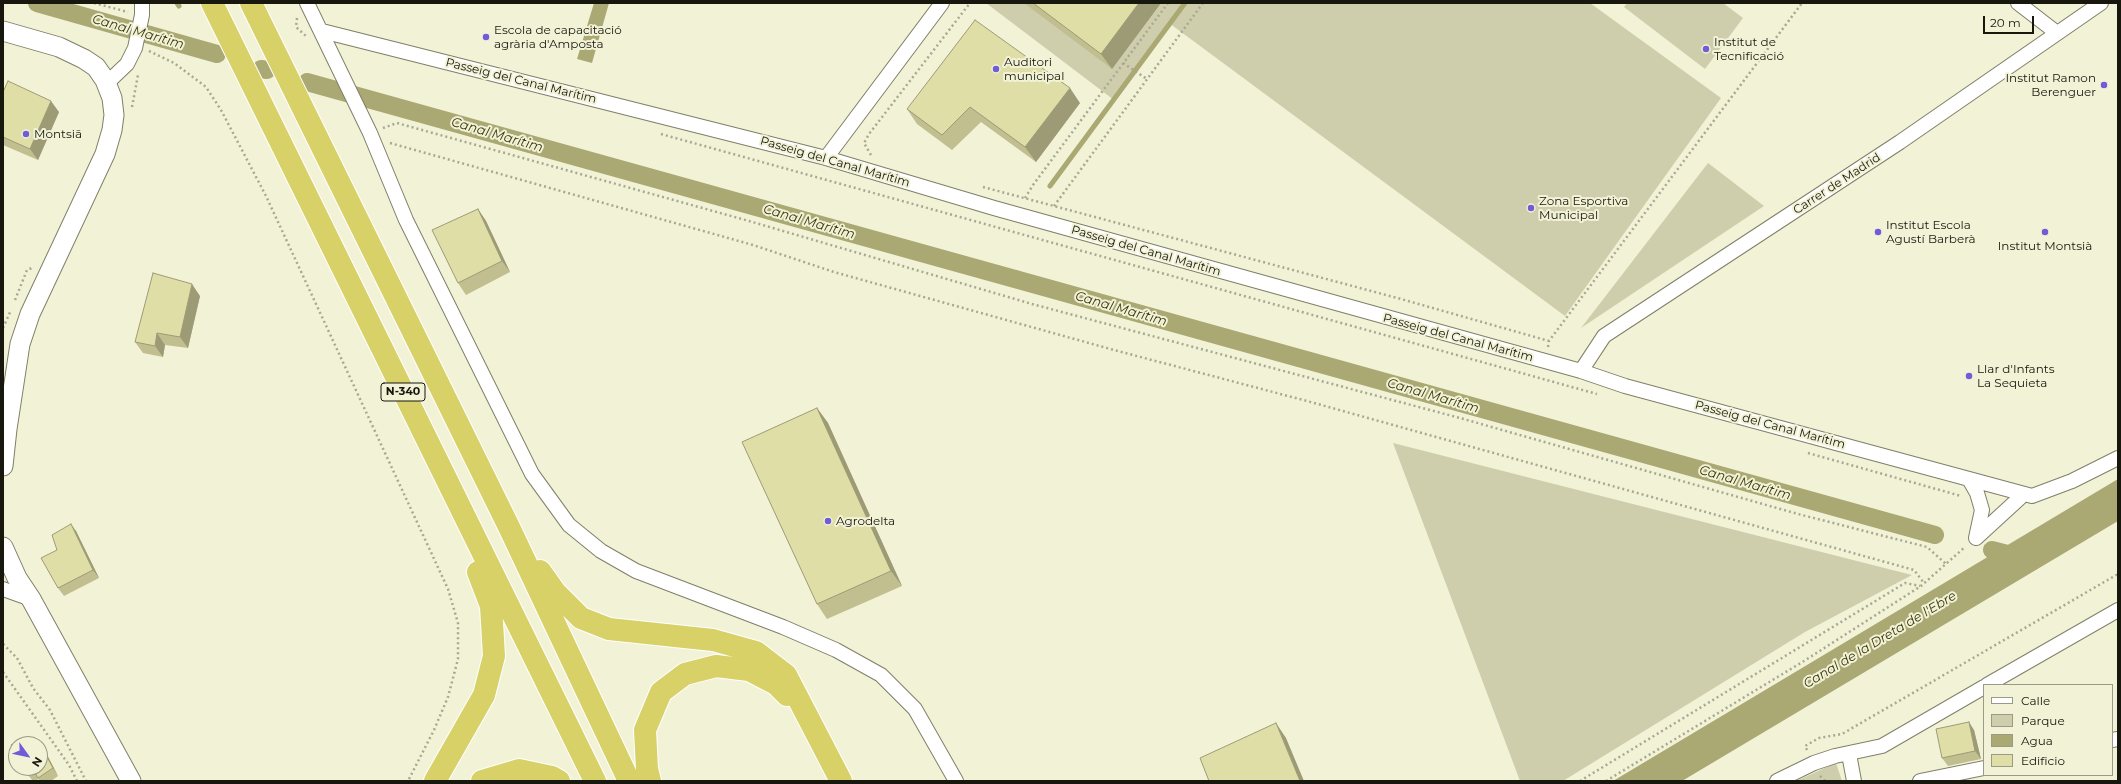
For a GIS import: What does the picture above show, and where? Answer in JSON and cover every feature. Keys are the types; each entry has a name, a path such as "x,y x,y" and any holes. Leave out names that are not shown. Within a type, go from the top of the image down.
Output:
{"highway":[{"name":"N-340","path":"212,3 595,781"},
{"name":"N-340","path":"251,3 509,528 629,781"},
{"path":"435,781 484,695 494,656 491,606 440,468"},
{"path":"509,528 555,592 581,618 609,629 714,640 756,652 786,675 841,781"},
{"path":"650,781 647,770 645,730 661,692 685,674 716,666 749,670 776,684 806,716"},
{"path":"482,781 519,770 552,777 559,781"}],"street":[{"path":"307,3 322,30 369,133 406,220 532,474 569,525 601,551 636,571 816,641 836,650 881,676 915,709 956,781"},
{"path":"826,158 942,3"},
{"path":"2018,3 2057,33"},
{"name":"Carrer de Madrid","path":"1581,371 1604,336 1900,142 2101,3"},
{"path":"106,84 127,64 136,44 142,13"},
{"name":"Passeig del Canal Marítim","path":"322,30 826,158 1002,210 1544,362 1581,371 1625,386 2028,495"},
{"path":"3,31 59,47 84,59 96,68 106,84 112,98 114,115 106,154 30,314 20,344 3,466"},
{"path":"1976,538 2028,495 2072,481 2118,458"},
{"path":"1969,479 1981,501 1982,510 1976,538"},
{"path":"3,547 18,578 131,781"},
{"path":"3,589 31,599"},
{"path":"1989,684 2118,610"},
{"path":"1778,781 1814,763 1882,746 1983,688"},
{"path":"1849,754 1854,781"},
{"path":"1920,781 1983,768"}],"path":[{"path":"94,3 142,13"},
{"path":"872,157 864,143 869,134 970,3"},
{"path":"1025,198 1033,185 1168,3"},
{"path":"1054,206 1202,3"},
{"path":"1539,378 1549,341 1802,3"},
{"path":"136,44 174,63 206,87 221,110 266,196 448,589 458,623 458,659 448,697 434,730 408,781"},
{"path":"1123,63 1147,80"},
{"path":"369,133 397,123 405,125 749,221 1032,304 1460,418 1791,512 1927,547 1946,564"},
{"path":"369,133 394,144 753,245 849,276 1914,570 1924,583"},
{"path":"658,133 1600,395"},
{"path":"979,186 1549,341"},
{"path":"1805,452 1981,501"},
{"path":"1606,781 1804,661 1921,586 1976,538"},
{"path":"1825,781 1804,746 1818,738 1842,734 2118,574"},
{"path":"1580,781 1904,583 1921,586"},
{"path":"3,644 17,658 33,688 50,710 86,781"},
{"path":"3,672 69,765 77,781"}],"green space":[{"name":"Zona Esportiva Municipal","path":"986,3 1590,3 1721,98 1565,316 1169,23 1114,100"},
{"path":"1627,3 1723,3 1743,18 1705,69 1624,7"},
{"path":"1708,163 1764,206 1581,328"},
{"path":"1393,443 1912,575 1805,632 1563,781 1520,781"},
{"path":"1836,763 1842,781 1796,781"}],"water":[{"path":"594,3 609,3 592,63 577,59"},
{"name":"Canal de la Dreta de l'Ebre","path":"2118,479 2118,521 1682,781 1613,781"}],"building":[{"path":"1033,3 1139,3 1101,54"},
{"name":"Auditori municipal","path":"975,20 1070,88 1025,147 970,107 942,135 907,109"},
{"name":"Montsiā","path":"8,81 51,101 30,149 3,137 3,92"},
{"path":"478,209 502,261 458,283 432,230"},
{"path":"153,273 192,284 180,337 157,333 155,346 135,342"},
{"name":"Agrodelta","path":"817,408 891,571 817,604 742,442"},
{"path":"71,524 93,570 58,588 41,558 57,550 52,535"},
{"path":"1969,722 1975,751 1942,758 1936,729"},
{"path":"1276,723 1300,781 1209,781 1200,758"},
{"path":"48,759 53,768 48,771"}],"waterway":[{"name":"Canal Marítim","path":"37,3 217,54"},
{"path":"1050,186 1185,3"},
{"name":"Canal Marítim","path":"261,69 267,70"},
{"name":"Canal Marítim","path":"307,82 1935,535"},
{"name":"Canal Marítim","path":"1015,280 1017,273"},
{"name":"Canal Marítim","path":"1992,550 2019,557"}],"place":[{"name":"Escola de capacitació agrària d'Amposta","path":"486,37"},
{"name":"Institut de Tecnificació","path":"1706,49"},
{"name":"Auditori municipal","path":"996,69"},
{"name":"Institut Ramon Berenguer","path":"2104,85"},
{"name":"Montsiā","path":"26,134"},
{"name":"Zona Esportiva Municipal","path":"1531,208"},
{"name":"Institut Escola Agustí Barberà","path":"1878,232"},
{"name":"Institut Montsià","path":"2045,232"},
{"name":"Llar d'Infants La Sequieta","path":"1969,376"},
{"name":"Agrodelta","path":"828,521"}]}
